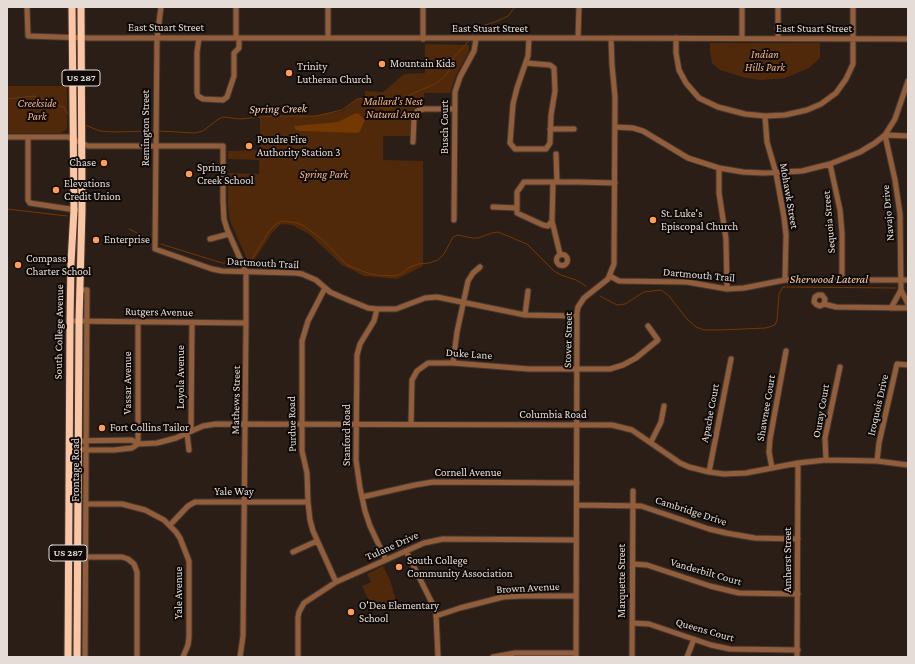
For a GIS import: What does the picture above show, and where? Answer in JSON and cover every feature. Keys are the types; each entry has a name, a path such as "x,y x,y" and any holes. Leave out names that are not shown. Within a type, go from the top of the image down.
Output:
{"highway":[{"name":"South College Avenue","path":"68,657 70,322 74,210 72,7"},
{"name":"South College Avenue","path":"77,657 82,557 78,545 82,450 83,322 80,290 82,210 81,7"},
{"path":"69,529 73,534 75,543 78,545"}],"street":[{"name":"East Stuart Street","path":"27,7 28,36 72,38 908,39"},
{"name":"Remington Street","path":"155,249 157,38 160,7"},
{"path":"199,38 197,52 198,96 203,99 223,100 227,97 234,76 234,53 239,48 236,7"},
{"path":"328,7 328,38"},
{"path":"423,7 423,39"},
{"path":"578,38 579,7"},
{"path":"742,7 742,38"},
{"path":"778,7 778,38"},
{"path":"676,38 676,53 679,70 686,84 699,98 734,112 765,116 785,115 807,110 822,104 836,93 846,79 853,64 853,7"},
{"path":"526,63 550,65 554,68 555,91 550,129 550,143 546,149 515,149 510,143 513,104 528,56 529,38"},
{"path":"610,276 614,264 615,183 615,97 611,38"},
{"name":"Busch Court","path":"454,220 456,87 474,51 476,39"},
{"path":"615,127 633,128 643,131 688,158 719,168 742,172 776,174 802,171 830,164 867,149 885,135 895,119 905,94 908,81"},
{"path":"413,142 414,118 418,111 424,109 455,109"},
{"name":"Mohawk Street","path":"765,116 767,142 776,174 786,235 785,280"},
{"path":"550,129 574,129"},
{"path":"885,135 908,136"},
{"name":"Navajo Drive","path":"885,135 895,180 900,214 901,290 908,304"},
{"path":"7,137 66,137 88,146 156,146"},
{"path":"28,137 28,200 32,204 82,210"},
{"name":"Mathews Street","path":"156,146 223,146 223,211 229,234 246,272 246,424 243,636 240,657"},
{"path":"556,154 552,222 560,254"},
{"name":"Sequoia Street","path":"830,164 840,210 842,233 842,280"},
{"path":"719,168 719,193 726,239 727,289"},
{"path":"552,222 548,226 544,225 518,213 517,192 524,182 615,183"},
{"path":"493,207 517,208"},
{"path":"210,240 229,234"},
{"name":"Dartmouth Trail","path":"155,249 222,272 296,273 316,280 325,288 350,301 377,310 396,309 431,297 441,297 525,314 577,316"},
{"path":"453,363 457,332 468,281 480,267"},
{"name":"Dartmouth Trail","path":"610,276 619,281 687,282 727,289 744,288 785,280 908,280"},
{"name":"Stover Street","path":"576,655 577,316 578,306 584,298 607,281 610,276"},
{"name":"Purdue Road","path":"325,288 308,321 302,341 302,451 307,473 310,520 336,582"},
{"name":"Navajo Drive","path":"891,308 901,290"},
{"path":"525,314 528,291"},
{"path":"824,304 836,308 908,308"},
{"name":"Stanford Road","path":"377,310 374,321 360,344 357,355 356,460 362,497 370,526 386,560"},
{"name":"Rutgers Avenue","path":"70,322 246,323"},
{"name":"Vassar Avenue","path":"138,322 138,444"},
{"name":"Loyola Avenue","path":"189,432 192,323"},
{"name":"Duke Lane","path":"412,424 412,384 417,371 428,363 453,363 529,369 610,369 629,363 658,340 648,326"},
{"name":"Shawnee Court","path":"772,468 769,452 770,439 786,351"},
{"name":"Apache Court","path":"709,472 732,359"},
{"name":"Iroquois Drive","path":"877,461 879,443 897,364 908,365"},
{"name":"Ouray Court","path":"826,460 825,438 840,367"},
{"path":"651,442 661,422 664,406"},
{"name":"Columbia Road","path":"69,445 82,450 114,450 132,448 138,444 157,443 209,424 612,425 639,434 680,463 709,472 735,474 798,463 826,460 877,461 908,465"},
{"path":"189,432 189,450"},
{"name":"Columbia Road","path":"69,445 82,440 132,440 138,444"},
{"name":"Frontage Road","path":"82,450 86,504 82,557 85,657"},
{"name":"Amherst Street","path":"797,657 798,463"},
{"name":"Cornell Avenue","path":"362,497 434,482 577,483"},
{"name":"Marquette Street","path":"632,657 633,491"},
{"name":"Yale Way","path":"170,525 188,506 195,502 308,502"},
{"name":"Yale Avenue","path":"86,504 122,504 138,507 157,516 170,525 180,538 189,561 189,637 188,645 183,657"},
{"name":"Cambridge Drive","path":"577,505 643,506 709,529 755,538 798,539"},
{"name":"Tulane Drive","path":"298,657 298,617 301,607 308,600 336,582 429,541 443,539 576,540"},
{"path":"293,552 318,541"},
{"path":"406,551 433,605 436,616 438,657"},
{"path":"82,557 125,558 132,561 134,564 137,572 137,657"},
{"name":"Vanderbilt Court","path":"632,564 647,565 710,586 739,593 798,594"},
{"name":"Brown Avenue","path":"436,616 503,597 576,596"},
{"name":"Queens Court","path":"632,623 649,624 730,650 798,650"},
{"path":"687,657 694,639"},
{"path":"493,657 515,653 576,655"}],"green space":[{"name":"Indian Hills Park","path":"710,43 820,43 820,58 809,68 785,78 761,80 746,78 720,70 712,63"},
{"name":"Spring Park","path":"425,44 469,45 469,52 456,75 450,93 424,93 424,105 416,107 410,116 410,136 383,136 383,160 423,161 423,266 397,279 364,276 342,265 309,234 292,225 281,224 272,233 250,266 230,221 228,207 228,173 259,174 259,160 228,159 228,151 260,150 260,117 315,116 343,111 357,99 365,99 365,91 383,92 404,74 425,73"},
{"name":"Creekside Park","path":"7,86 67,86 67,129 61,133 7,133"},
{"path":"383,566 390,580 398,607 372,607 362,586 371,582 367,574"}],"shaded area":[{"path":"358,113 365,120 358,133 300,131 296,130 294,126 338,122"}],"waterway":[{"name":"Spring Creek","path":"471,36 478,27 508,16 515,7"},
{"name":"Spring Creek","path":"158,131 195,133 203,131 223,117 240,119 271,116 316,116 342,110 357,99 367,98 377,106 388,109 401,103 409,95 435,84 442,79 448,72 454,57 469,41"},
{"name":"Spring Creek","path":"7,99 34,96 64,107 70,116"},
{"name":"Spring Creek","path":"85,125 100,131 155,131"},
{"name":"Sherwood Lateral","path":"7,209 67,216"},
{"name":"Sherwood Lateral","path":"249,261 252,259 269,231 282,221 297,223 304,226 323,240 347,265 370,274 393,276 401,274 408,268 418,264 438,260 444,254 453,237 458,235 478,238 498,232 527,244 554,271 586,286"},
{"name":"Sherwood Lateral","path":"129,229 151,240"},
{"name":"Sherwood Lateral","path":"161,244 222,263 236,264"},
{"name":"Sherwood Lateral","path":"600,296 617,305 625,304 644,292 661,290 669,296 687,319 696,327 704,330 719,330 766,328 775,325 777,320 779,294 783,287 896,288"}],"place":[{"name":"Mountain Kids","path":"382,64"},
{"name":"Trinity Lutheran Church","path":"289,73"},
{"name":"Poudre Fire Authority Station 3","path":"249,146"},
{"name":"Chase","path":"104,163"},
{"name":"Spring Creek School","path":"189,174"},
{"name":"Elevations Credit Union","path":"56,190"},
{"name":"St. Luke's Episcopal Church","path":"653,220"},
{"name":"Enterprise","path":"96,240"},
{"name":"Compass Charter School","path":"18,265"},
{"name":"Fort Collins Tailor","path":"102,428"},
{"name":"South College Community Association","path":"399,567"},
{"name":"O'Dea Elementary School","path":"351,612"}],"park label":[{"name":"Mallard's Nest Natural Area","path":"393,108"}]}
